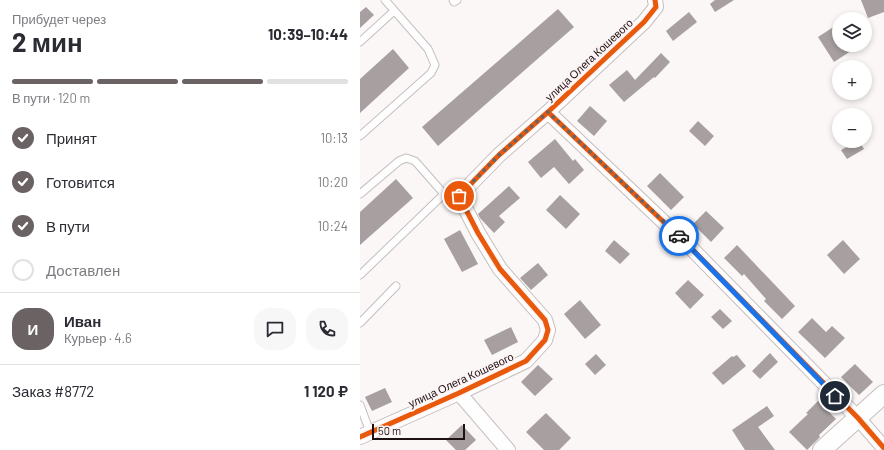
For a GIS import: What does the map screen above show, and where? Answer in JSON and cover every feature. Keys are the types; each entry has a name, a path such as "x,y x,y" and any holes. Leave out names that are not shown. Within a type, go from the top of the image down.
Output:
{"street":[{"name":"улица Олега Кошевого","path":"365,435 526,361 545,340 548,330 545,320 500,269 459,196 499,155 548,112 644,22 656,7 655,0"},
{"path":"548,112 692,249 858,418 884,448"},
{"path":"459,393 508,450"},
{"path":"822,450 884,394"}],"lane":[{"path":"360,136 431,73 435,65 428,49 384,0"},
{"path":"454,0 454,2 457,0"},
{"path":"360,42 394,11"},
{"path":"360,194 399,161 406,158 415,161 444,194 459,196"},
{"path":"360,275 444,194"},
{"path":"360,323 396,286"},
{"path":"360,405 365,435"}],"building":[{"path":"715,0 734,0 715,12 710,4"},
{"path":"861,0 884,0 884,12 872,16 872,12 866,12"},
{"path":"366,7 374,15 360,28 360,12"},
{"path":"558,9 574,27 438,146 422,127"},
{"path":"689,12 697,22 673,41 666,31"},
{"path":"832,28 832,52 849,52 837,60 833,60 818,37"},
{"path":"393,49 409,68 360,113 360,79"},
{"path":"661,53 670,62 655,78 654,77 624,102 609,85 627,70 635,80"},
{"path":"590,106 607,121 594,136 577,121"},
{"path":"698,121 714,136 705,146 689,131"},
{"path":"555,139 573,161 575,159 584,170 569,184 554,167 541,178 528,162"},
{"path":"845,148 864,149 847,159 841,150"},
{"path":"660,173 684,197 671,210 647,186"},
{"path":"396,179 413,198 360,245 360,212"},
{"path":"509,186 520,198 499,216 505,222 494,233 478,214"},
{"path":"560,195 580,214 566,229 546,210"},
{"path":"706,211 724,228 711,242 693,224"},
{"path":"460,230 478,264 462,272 444,239"},
{"path":"614,240 630,254 620,264 605,251"},
{"path":"843,240 860,259 844,274 827,255"},
{"path":"737,245 795,306 782,319 764,301 766,299 744,274 742,276 724,258"},
{"path":"538,263 548,275 531,290 520,278"},
{"path":"688,280 704,295 690,309 675,293"},
{"path":"580,300 601,325 585,339 564,314"},
{"path":"720,309 732,321 723,329 711,317"},
{"path":"812,318 826,332 832,326 845,338 825,358 798,332"},
{"path":"511,327 518,342 492,355 484,340"},
{"path":"770,353 778,362 760,379 752,371"},
{"path":"596,354 606,365 595,375 585,364"},
{"path":"737,355 746,366 723,385 712,373 732,356"},
{"path":"855,364 873,382 859,395 841,377"},
{"path":"538,365 553,379 535,396 521,382"},
{"path":"385,388 392,402 372,411 365,397"},
{"path":"818,401 836,419 819,435 820,437 807,450 789,432 808,414 806,413"},
{"path":"767,406 774,416 758,427 775,450 745,450 732,430"},
{"path":"546,413 571,438 559,450 544,450 526,432"},
{"path":"462,425 476,440 465,450 456,450 446,440"}],"cycle path":[{"path":"360,437 459,393 526,361 545,340 548,330 545,320 500,269 478,233 459,196 499,155 548,112 644,22 656,7 655,0"},
{"path":"548,112 692,249 858,418 884,448"}],"way so far":[{"path":"459,196 499,155 548,112 679,236"}],"route":[{"path":"679,236 835,396"}]}
